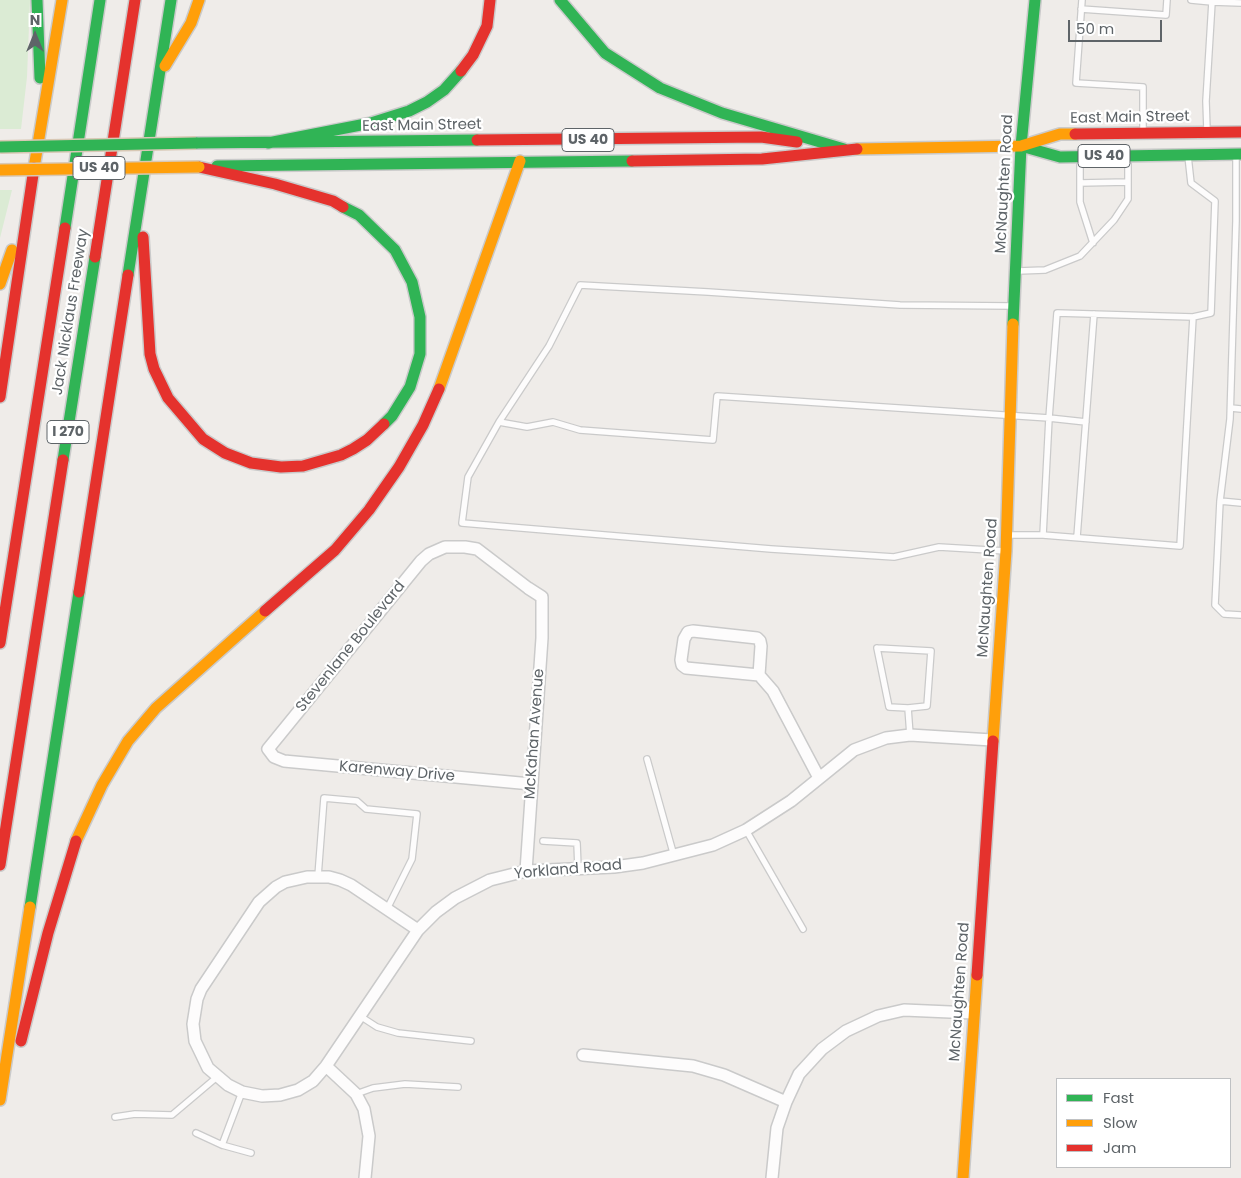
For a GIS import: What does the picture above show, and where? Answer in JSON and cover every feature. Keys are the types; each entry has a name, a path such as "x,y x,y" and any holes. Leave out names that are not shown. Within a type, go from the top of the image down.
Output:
{"main road":[{"path":"37,0 39,21 40,133"},
{"path":"0,397 29,201 62,0"},
{"name":"Jack Nicklaus Freeway","path":"0,643 100,0"},
{"name":"Jack Nicklaus Freeway","path":"0,865 135,0"},
{"path":"1,1094 172,0"},
{"path":"160,74 191,23 199,0"},
{"path":"268,143 371,123 409,111 427,102 444,90 456,78 473,55 487,26 490,0"},
{"path":"560,0 605,53 660,88 722,113 844,149"},
{"name":"McNaughten Road","path":"963,1178 1007,535 1015,271 1021,146 1035,0"},
{"name":"East Main Street","path":"0,170 762,159 844,149 1021,146 1060,134 1241,132"},
{"name":"East Main Street","path":"0,147 761,137 844,149"},
{"name":"East Main Street","path":"1021,146 1060,157 1238,154"},
{"path":"1,1094 18,1054 48,933 78,833 102,785 128,741 156,708 335,550 369,510 399,467 423,425 442,383 520,161"},
{"path":"141,194 150,354 161,385 184,420 203,439 225,452 251,463 266,466 303,466 341,455 353,449 367,440 392,416 410,387 416,371 420,354 420,317 412,282 405,267 395,250 371,225 359,215 333,201 290,187 199,167"},
{"path":"0,284 29,201"}],"street":[{"name":"McKahan Avenue","path":"438,549 454,546 477,549 542,597 542,638 526,871"},
{"name":"Stevenlane Boulevard","path":"268,749 421,561 438,549"},
{"path":"759,675 761,646 757,638 694,632 688,632 685,635 682,665 686,668 759,675 773,691 819,778"},
{"name":"Yorkland Road","path":"242,1092 262,1096 280,1094 298,1090 313,1082 326,1066 418,930 436,912 455,898 490,880 526,871 614,867 643,863 713,845 746,830 791,801 854,750 886,738 910,735 992,740"},
{"name":"Karenway Drive","path":"268,749 274,757 284,761 531,784"},
{"path":"242,1092 217,1077 202,1059 195,1041 194,1010 201,989 259,902 276,886 307,876 334,878 350,885 418,930"},
{"path":"772,1178 777,1128 786,1102 799,1074 822,1049 846,1031 878,1016 904,1010 973,1013"},
{"path":"583,1055 693,1066 724,1075 786,1102"},
{"path":"326,1066 356,1094 364,1109 369,1136 365,1178"}],"lane":[{"path":"1082,0 1076,83 1143,87 1144,133"},
{"path":"1081,9 1166,15 1167,0"},
{"path":"1191,0 1241,3"},
{"path":"1207,132 1206,101 1212,2"},
{"path":"1238,154 1239,221 1231,408 1220,501 1215,606 1224,614 1241,615"},
{"path":"1043,535 1057,312 1193,317 1211,313 1215,201 1191,183 1188,155"},
{"path":"1015,271 1045,270 1080,256 1093,243 1114,220 1128,199 1128,156"},
{"path":"1080,157 1080,202 1093,243"},
{"path":"1080,182 1128,182"},
{"path":"1006,551 939,547 894,557 462,524 468,477 499,422 549,346 580,285 900,305 1014,306"},
{"path":"1077,537 1094,314"},
{"path":"1007,535 1077,537 1180,546 1193,317"},
{"path":"499,422 528,427 553,422 580,430 713,440 717,396 1011,415 1086,422"},
{"path":"1231,408 1241,409"},
{"path":"1220,501 1241,503"},
{"path":"877,648 931,651 927,706 908,708 889,707 877,648"},
{"path":"908,708 910,735"},
{"path":"647,759 674,856"},
{"path":"318,876 324,798 357,801 366,809 417,814 412,859 386,909"},
{"path":"746,830 802,929"},
{"path":"543,841 577,843 578,868"},
{"path":"359,1016 377,1026 398,1033 471,1041"},
{"path":"115,1117 134,1114 172,1115 217,1077"},
{"path":"356,1094 373,1088 405,1084 458,1087"},
{"path":"222,1145 242,1092"},
{"path":"196,1133 222,1145 251,1153"}],"green space":[{"path":"0,0 30,0 27,77 21,129 0,129"},
{"path":"0,190 12,190 0,238"}],"traffic: fast":[{"path":"37,0 40,78"},
{"path":"65,228 100,0"},
{"path":"128,275 171,0"},
{"path":"560,0 605,53 660,88 722,113 844,149"},
{"path":"1013,324 1021,146 1035,0"},
{"path":"268,143 371,123 409,111 427,102 444,90 461,71"},
{"path":"196,143 477,140"},
{"path":"0,147 196,143"},
{"path":"1021,146 1060,157 1241,154"},
{"path":"217,166 632,161"},
{"path":"343,207 359,215 395,250 412,282 420,317 420,354 410,387 392,416 384,424"},
{"path":"63,460 95,257"},
{"path":"30,907 79,592"}],"traffic: slow":[{"path":"34,168 62,0"},
{"path":"165,66 191,23 199,0"},
{"path":"857,149 1021,146 1060,134 1075,134"},
{"path":"439,389 520,161"},
{"path":"0,170 199,167"},
{"path":"0,284 12,250"},
{"path":"993,741 1006,551 1013,324"},
{"path":"76,841 102,785 128,741 156,708 265,611"},
{"path":"0,1100 30,907"},
{"path":"963,1178 977,975"}],"traffic: jam":[{"path":"95,257 135,0"},
{"path":"461,71 473,55 487,26 490,0"},
{"path":"1075,134 1241,132"},
{"path":"477,140 761,137 797,142"},
{"path":"632,161 762,159 857,149"},
{"path":"199,167 275,184 333,201 343,207"},
{"path":"0,397 34,168"},
{"path":"0,643 65,228"},
{"path":"143,237 150,354 154,369 168,398 203,439 225,453 251,463 281,467 303,466 341,455 353,449 367,440 384,424"},
{"path":"79,592 128,275"},
{"path":"265,611 335,550 369,510 399,467 423,425 439,389"},
{"path":"0,865 63,460"},
{"path":"977,975 993,741"},
{"path":"21,1041 48,933 76,841"}]}
